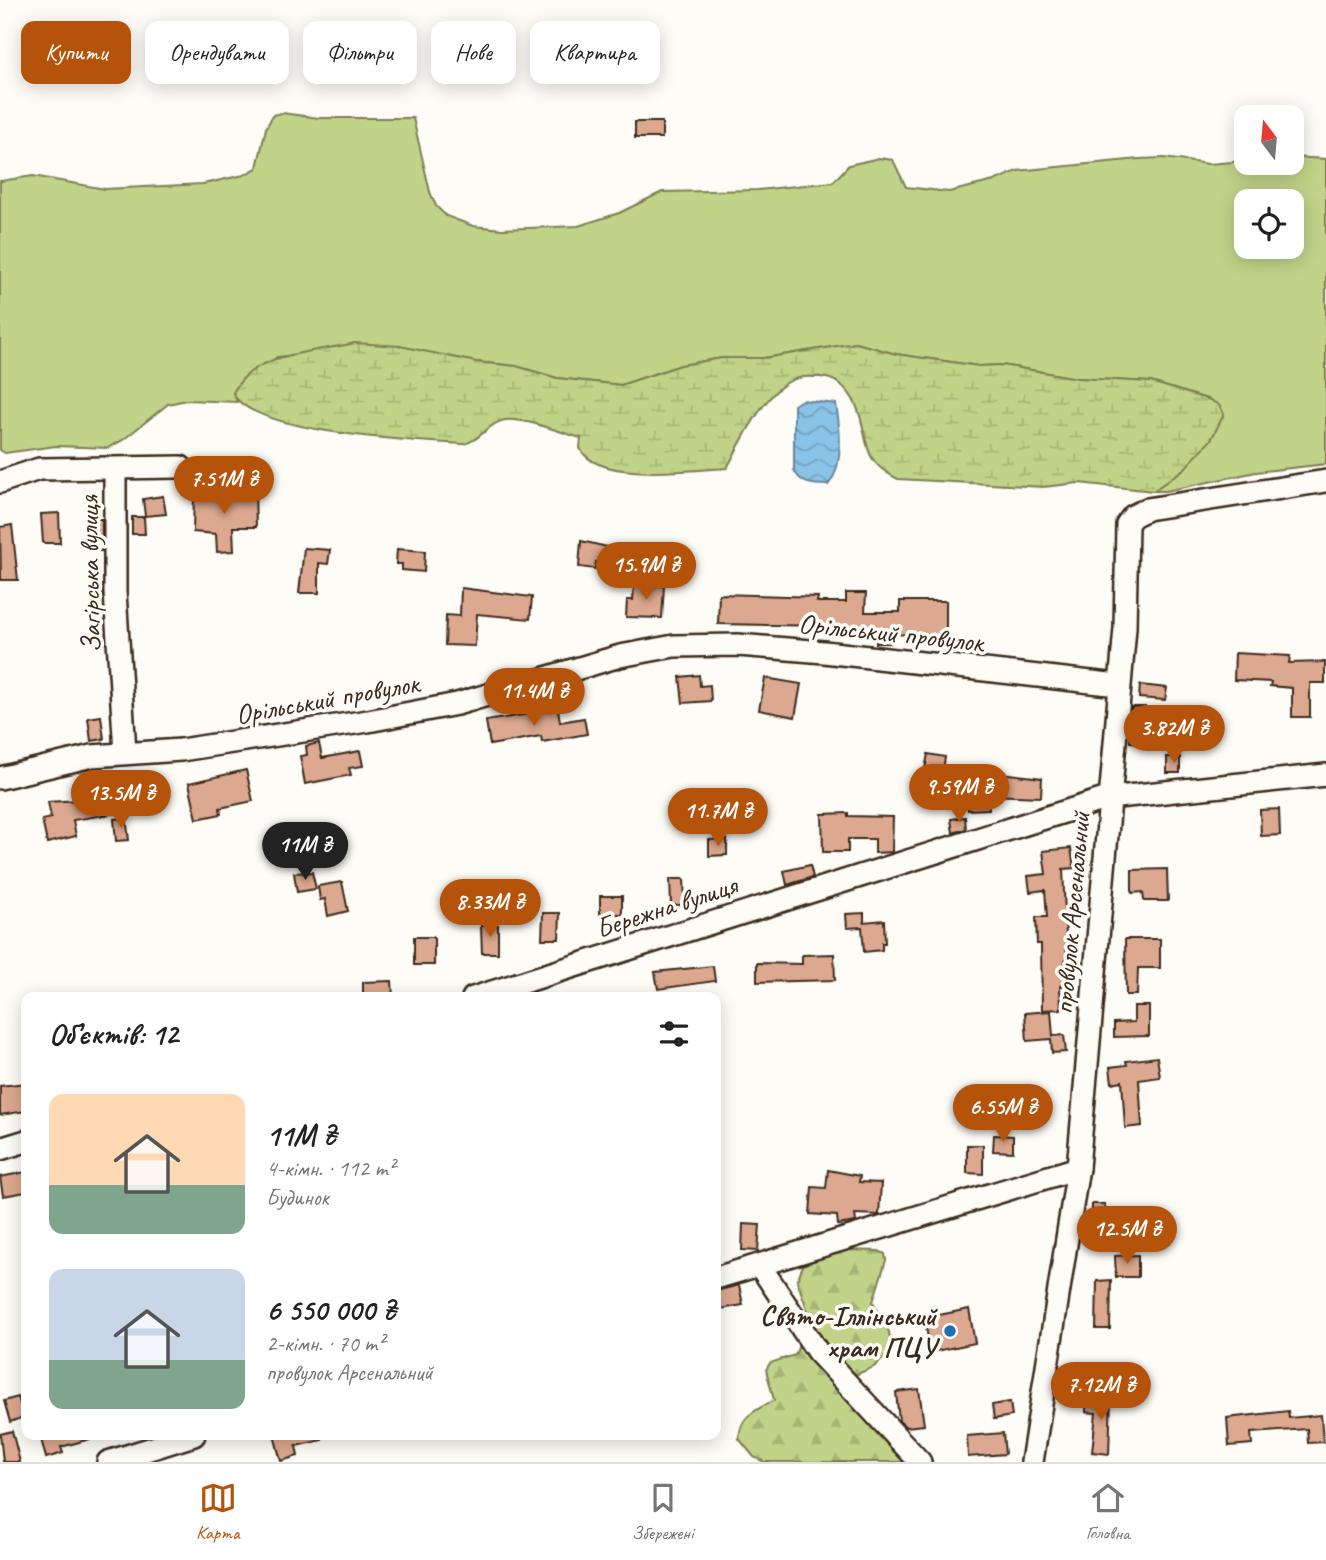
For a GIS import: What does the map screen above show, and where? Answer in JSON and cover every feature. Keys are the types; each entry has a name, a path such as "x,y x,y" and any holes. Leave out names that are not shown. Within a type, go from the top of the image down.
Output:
{"street":[{"name":"Загірська вулиця","path":"0,482 39,469 78,466 115,470 115,592 125,752"},
{"path":"115,470 181,467"},
{"name":"провулок Арсенальний","path":"1032,1462 1078,1168 1108,798 1125,628 1124,536 1133,516 1147,509 1326,481"},
{"name":"Орільський провулок","path":"0,778 92,756 181,750 381,719 457,704 620,656 674,646 738,645 824,652 1118,685"},
{"name":"Бережна вулиця","path":"492,992 1108,798 1326,775"},
{"path":"0,1149 21,1143"},
{"path":"721,1277 1078,1168"},
{"path":"760,1266 817,1351 920,1462"},
{"path":"108,1462 178,1440"}],"green space":[{"path":"282,113 319,118 413,118 430,192 436,206 446,216 473,226 502,229 578,226 619,213 662,192 758,190 833,182 849,165 879,158 893,160 906,187 949,192 994,181 1017,171 1139,159 1164,158 1208,164 1234,162 1234,175 1304,175 1304,158 1326,159 1326,464 1256,472 1166,491 1153,491 1185,468 1210,400 1151,382 1077,378 1002,365 979,366 896,354 856,343 764,358 722,358 681,365 621,385 557,378 516,366 476,362 314,353 277,357 234,393 237,402 186,400 168,404 123,440 108,448 56,446 5,453 0,450 0,181 33,176 105,189 203,184 244,175 257,168 266,128 273,115"},
{"path":"355,343 400,346 476,362 516,366 557,378 621,385 681,365 722,358 764,358 856,343 896,354 979,366 1002,365 1077,378 1151,382 1210,400 1219,405 1224,414 1211,440 1185,468 1153,491 1079,483 1043,487 898,479 885,472 871,456 856,405 850,394 837,382 820,377 799,378 788,382 777,391 766,402 727,468 670,472 624,470 605,466 589,459 580,448 581,438 518,420 501,421 464,444 376,437 339,433 270,418 246,407 233,393 242,379 270,361"},
{"path":"845,1250 879,1251 885,1254 886,1260 873,1302 889,1332 892,1351 874,1367 850,1377 907,1462 764,1462 754,1457 739,1439 742,1424 755,1411 774,1400 766,1370 770,1363 795,1355 802,1338 813,1325 797,1281 803,1265 820,1256"}],"water":[{"path":"802,400 836,404 840,435 839,457 837,468 828,485 804,481 794,470 794,405"}],"building":[{"path":"635,122 662,122 662,138 635,138"},
{"path":"255,492 256,527 233,527 234,551 217,552 216,534 193,532 194,495 227,497 227,493"},
{"path":"163,496 166,514 145,516 143,499"},
{"path":"59,513 60,543 43,543 41,514"},
{"path":"132,517 144,517 145,534 132,534"},
{"path":"92,519 102,519 102,551 91,551"},
{"path":"12,525 18,580 1,580 0,527"},
{"path":"581,541 612,548 610,564 596,562 595,569 579,567"},
{"path":"304,548 330,550 328,564 319,563 319,593 299,593"},
{"path":"397,549 425,551 424,572 402,570 402,564 396,564"},
{"path":"634,585 664,586 662,618 626,617 627,600 633,600"},
{"path":"461,588 532,597 530,619 477,614 475,646 445,645 446,615 460,616"},
{"path":"846,593 866,593 865,612 900,612 900,601 946,601 946,636 891,634 891,643 876,643 876,626 843,626 843,634 829,634 829,626 718,624 719,594 818,597 817,602 846,602"},
{"path":"1235,653 1290,656 1289,663 1325,662 1325,683 1310,683 1310,717 1292,717 1292,688 1270,686 1271,682 1234,680"},
{"path":"699,675 700,686 710,685 711,701 683,703 680,677"},
{"path":"765,678 801,684 795,717 759,710"},
{"path":"1140,685 1167,688 1165,700 1139,698"},
{"path":"1132,707 1145,707 1143,743 1130,742"},
{"path":"558,709 560,722 584,718 587,734 542,742 541,736 490,745 486,721"},
{"path":"101,716 104,739 91,741 88,718"},
{"path":"319,743 322,758 360,751 363,766 349,768 351,775 305,784 300,756 307,755 306,746"},
{"path":"928,754 945,757 942,777 924,774"},
{"path":"1167,757 1180,757 1180,773 1167,773"},
{"path":"246,770 253,801 220,808 221,814 197,819 189,783"},
{"path":"1000,773 1042,778 1041,797 988,795 989,809 968,810 965,785 999,783"},
{"path":"114,785 118,813 73,820 76,836 47,843 42,820 51,818 48,802 94,799 93,788"},
{"path":"1279,809 1280,835 1261,836 1260,810"},
{"path":"848,813 848,816 893,817 892,852 875,853 875,839 848,839 848,852 823,852 822,814"},
{"path":"965,817 966,829 953,833 951,819"},
{"path":"126,818 129,840 116,841 114,819"},
{"path":"727,839 727,855 709,856 709,840"},
{"path":"1071,848 1074,868 1063,869 1067,960 1065,986 1060,986 1061,1009 1042,1010 1041,944 1037,944 1036,917 1047,917 1045,890 1030,892 1028,876 1046,874 1043,851"},
{"path":"810,865 813,877 787,885 784,871"},
{"path":"1167,869 1168,901 1144,901 1143,892 1132,893 1132,870"},
{"path":"312,872 316,889 297,892 294,873"},
{"path":"670,879 684,879 685,905 671,905"},
{"path":"342,882 348,911 328,916 325,899 320,900 318,886"},
{"path":"600,896 622,896 622,914 600,914"},
{"path":"543,913 560,913 559,939 542,939"},
{"path":"864,913 864,922 884,920 885,943 882,943 882,950 864,952 862,927 847,928 846,914"},
{"path":"498,925 498,953 482,953 481,926"},
{"path":"414,937 434,937 434,965 414,965"},
{"path":"1125,939 1160,939 1160,968 1138,968 1137,995 1126,995"},
{"path":"834,954 835,980 757,982 757,963 802,964 802,955"},
{"path":"713,966 715,981 658,989 655,972"},
{"path":"392,981 393,992 363,992 363,982"},
{"path":"1134,1006 1149,1006 1149,1036 1114,1037 1114,1023 1134,1022"},
{"path":"1051,1011 1053,1036 1064,1035 1066,1052 1052,1053 1051,1039 1027,1041 1025,1013"},
{"path":"1157,1057 1160,1077 1139,1080 1142,1126 1125,1128 1122,1081 1112,1083 1110,1067 1127,1065 1126,1061"},
{"path":"21,1084 21,1112 0,1115 0,1086"},
{"path":"994,1135 1013,1136 1013,1152 993,1151"},
{"path":"967,1145 983,1145 983,1174 967,1173"},
{"path":"828,1170 860,1176 859,1182 881,1183 879,1215 855,1214 856,1222 838,1225 837,1216 810,1214 812,1187 826,1188"},
{"path":"21,1173 21,1193 3,1196 0,1177"},
{"path":"1092,1204 1105,1204 1105,1224 1092,1224"},
{"path":"1148,1212 1153,1239 1132,1243 1127,1216"},
{"path":"743,1224 760,1225 758,1251 742,1250"},
{"path":"1138,1255 1138,1277 1116,1277 1115,1256"},
{"path":"1111,1280 1110,1329 1096,1329 1097,1281"},
{"path":"739,1285 743,1305 721,1309 721,1290"},
{"name":"Свято-Іллінський храм ПЦУ","path":"969,1309 975,1343 931,1352 924,1318"},
{"path":"919,1389 924,1425 906,1427 899,1421 896,1392"},
{"path":"1087,1395 1111,1396 1109,1454 1092,1452 1096,1413 1086,1412"},
{"path":"18,1397 21,1418 10,1422 4,1401"},
{"path":"1010,1402 1012,1416 994,1419 992,1405"},
{"path":"1288,1411 1289,1418 1321,1415 1323,1442 1308,1443 1307,1429 1251,1433 1252,1444 1229,1446 1227,1418"},
{"path":"12,1431 20,1462 3,1462 0,1434"},
{"path":"1003,1433 1005,1454 968,1457 967,1436"},
{"path":"41,1440 86,1440 61,1447 63,1453 46,1458"},
{"path":"275,1440 322,1440 296,1446 298,1456 281,1461"}],"place":[{"name":"Свято-Іллінський храм ПЦУ","path":"950,1331"}]}
